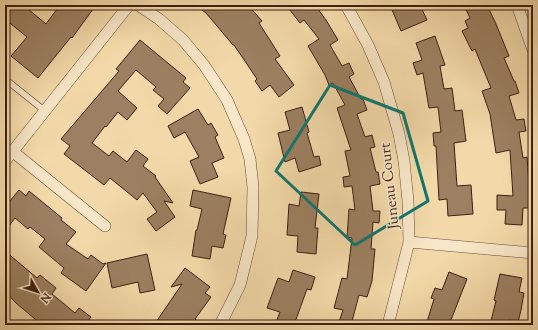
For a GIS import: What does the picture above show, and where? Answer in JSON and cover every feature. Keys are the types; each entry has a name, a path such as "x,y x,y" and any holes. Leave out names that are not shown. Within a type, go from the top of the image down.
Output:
{"street":[{"path":"5,161 131,5 159,19 183,40 204,65 223,94 236,119 250,159 253,187 252,236 240,285 220,325"},
{"name":"Juneau Court","path":"346,5 368,45 384,82 399,134 404,160 408,201 409,242 388,325"},
{"path":"517,5 533,50"},
{"path":"12,151 105,226"},
{"path":"409,242 533,253"}],"lane":[{"path":"5,79 45,111"}],"highlighted area":[{"path":"330,85 403,113 428,201 355,245 276,171"}],"building":[{"path":"5,5 32,5 28,9 46,24 60,5 96,5 72,38 71,37 38,78 11,56 27,37 5,19"},
{"path":"195,5 248,5 262,21 259,23 280,56 275,59 294,85 279,97 270,85 262,91 255,81 257,79 234,45 206,13"},
{"path":"286,5 315,5 326,20 338,40 330,45 342,66 349,63 354,74 349,77 361,99 363,99 367,110 357,114 365,137 372,135 375,147 370,148 376,172 378,172 380,184 370,186 373,211 380,211 379,223 373,222 371,249 375,249 372,281 367,297 359,295 351,325 338,325 343,310 334,308 342,278 347,279 352,238 347,237 349,209 355,210 352,186 344,187 343,177 350,176 345,151 351,150 337,108 345,105 333,83 329,85 325,75 308,46 319,39 304,20 300,23"},
{"path":"390,5 420,5 427,20 401,31"},
{"path":"464,5 487,5 509,56 504,58 519,93 509,96 516,120 524,119 526,131 519,132 523,158 527,157 530,197 532,197 532,208 523,208 522,225 505,224 506,210 497,210 497,195 513,196 510,150 496,153 490,114 482,91 491,88 475,49 472,51 462,31 468,28 465,21 470,18"},
{"path":"435,36 445,65 440,66 444,89 452,88 455,111 462,110 466,141 454,143 457,186 471,185 473,214 448,216 447,199 439,200 436,146 434,146 433,133 441,132 438,107 429,108 423,73 417,75 413,63 422,60 416,43"},
{"path":"140,40 186,78 183,82 190,88 167,114 158,106 164,99 153,90 156,87 136,70 118,91 137,108 127,120 118,112 92,143 109,156 113,151 127,162 136,150 148,159 143,166 156,176 155,177 173,203 164,201 175,217 156,231 147,219 157,212 143,193 137,200 110,178 104,185 64,154 70,146 61,139 119,71 116,69"},
{"path":"302,107 309,132 307,133 314,157 319,156 321,165 299,172 295,158 285,162 278,133 290,130 285,112"},
{"path":"198,109 208,125 211,123 218,135 215,137 224,158 212,163 218,177 200,184 190,161 199,157 185,132 174,138 168,126"},
{"path":"19,190 26,196 29,191 62,218 61,220 76,232 66,244 88,259 91,255 103,264 106,263 86,291 61,273 64,268 39,247 45,239 30,227 28,229 15,218 5,231 5,207"},
{"path":"193,190 231,198 223,234 226,235 223,248 212,246 210,259 192,256 196,230 202,209 190,206"},
{"path":"301,192 319,194 315,228 318,228 316,254 297,252 298,236 287,235 289,204 299,206"},
{"path":"5,251 37,278 40,275 56,288 52,294 75,313 79,308 91,317 85,325 42,325 16,303 5,292"},
{"path":"147,254 155,290 140,293 138,282 112,288 107,263"},
{"path":"185,268 210,287 205,293 211,297 195,319 202,325 154,325 182,284 171,287"},
{"path":"293,270 315,277 311,290 307,289 294,325 275,325 280,312 267,308 278,278 289,282"},
{"path":"449,272 467,279 449,325 426,325 434,299 431,298 435,288 442,290"},
{"path":"500,274 522,278 519,292 524,293 521,310 518,322 509,320 508,325 490,325 496,301 494,300"}]}
